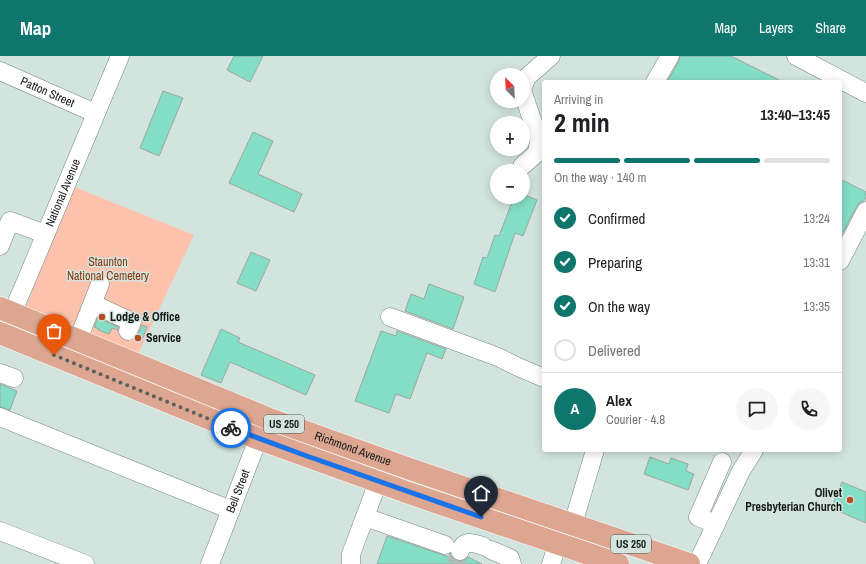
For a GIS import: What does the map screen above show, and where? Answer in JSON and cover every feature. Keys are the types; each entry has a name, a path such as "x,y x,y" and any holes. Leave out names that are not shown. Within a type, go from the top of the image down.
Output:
{"main road":[{"name":"Richmond Avenue","path":"4,316 78,340 267,418 407,468 688,564"},
{"name":"Richmond Avenue","path":"0,333 258,439 378,482 618,564"}],"street":[{"name":"National Avenue","path":"4,316 45,234 120,56"},
{"path":"530,74 551,56"},
{"path":"656,80 670,56"},
{"path":"796,56 841,80"},
{"name":"Patton Street","path":"0,71 95,113"},
{"path":"842,80 866,93"},
{"path":"524,164 537,153 539,140 528,108"},
{"path":"842,257 866,211"},
{"path":"0,246 10,221 45,234"},
{"path":"78,340 100,284"},
{"path":"93,304 132,322 128,331"},
{"path":"390,317 498,357 542,377"},
{"path":"0,417 231,510"},
{"name":"Bell Street","path":"210,564 267,418"},
{"path":"551,564 558,543 573,524 594,452"},
{"path":"697,564 741,471 753,452"},
{"path":"716,524 698,517 722,462"},
{"path":"350,564 351,554 378,482"},
{"path":"365,517 452,548 472,542 514,562"},
{"path":"0,531 85,564"}],"green space":[{"name":"Staunton National Cemetery","path":"72,186 194,235 138,354 26,307"}],"building":[{"path":"234,56 263,56 250,82 227,70"},
{"path":"680,56 731,56 779,80 668,80 679,61"},
{"path":"163,91 183,98 159,156 140,148"},
{"path":"253,132 273,141 258,174 302,194 294,212 229,183"},
{"path":"842,180 866,192 864,201 860,202 842,234"},
{"path":"530,197 537,200 523,236 515,233 495,292 474,284 483,257 487,258 495,235 499,236 511,204 530,204"},
{"path":"251,252 270,260 256,291 237,283"},
{"path":"429,284 464,297 453,329 405,311 411,294 424,299"},
{"path":"98,318 118,327 118,330 112,328 109,334 98,330 99,329 94,327"},
{"path":"142,325 147,327 142,340 136,338"},
{"path":"221,329 240,338 238,342 315,375 306,395 230,362 221,383 201,375"},
{"path":"381,331 396,336 397,331 446,349 442,359 427,353 410,399 396,394 389,413 355,401"},
{"path":"0,384 17,391 10,410 0,407"},
{"path":"650,457 669,464 671,458 688,464 686,471 694,474 688,490 644,474"},
{"name":"Olivet Presbyterian Church","path":"842,482 866,492 866,523 831,508"},
{"path":"387,536 452,558 456,561 461,561 468,557 482,564 377,564"}],"tunnel":[{"path":"455,564 460,551"}],"way so far":[{"path":"54,355 231,428"}],"place":[{"name":"Lodge & Office","path":"102,317"},
{"name":"Service","path":"138,338"},
{"name":"Olivet Presbyterian Church","path":"850,500"}],"route":[{"path":"231,428 409,493 481,517"}]}
